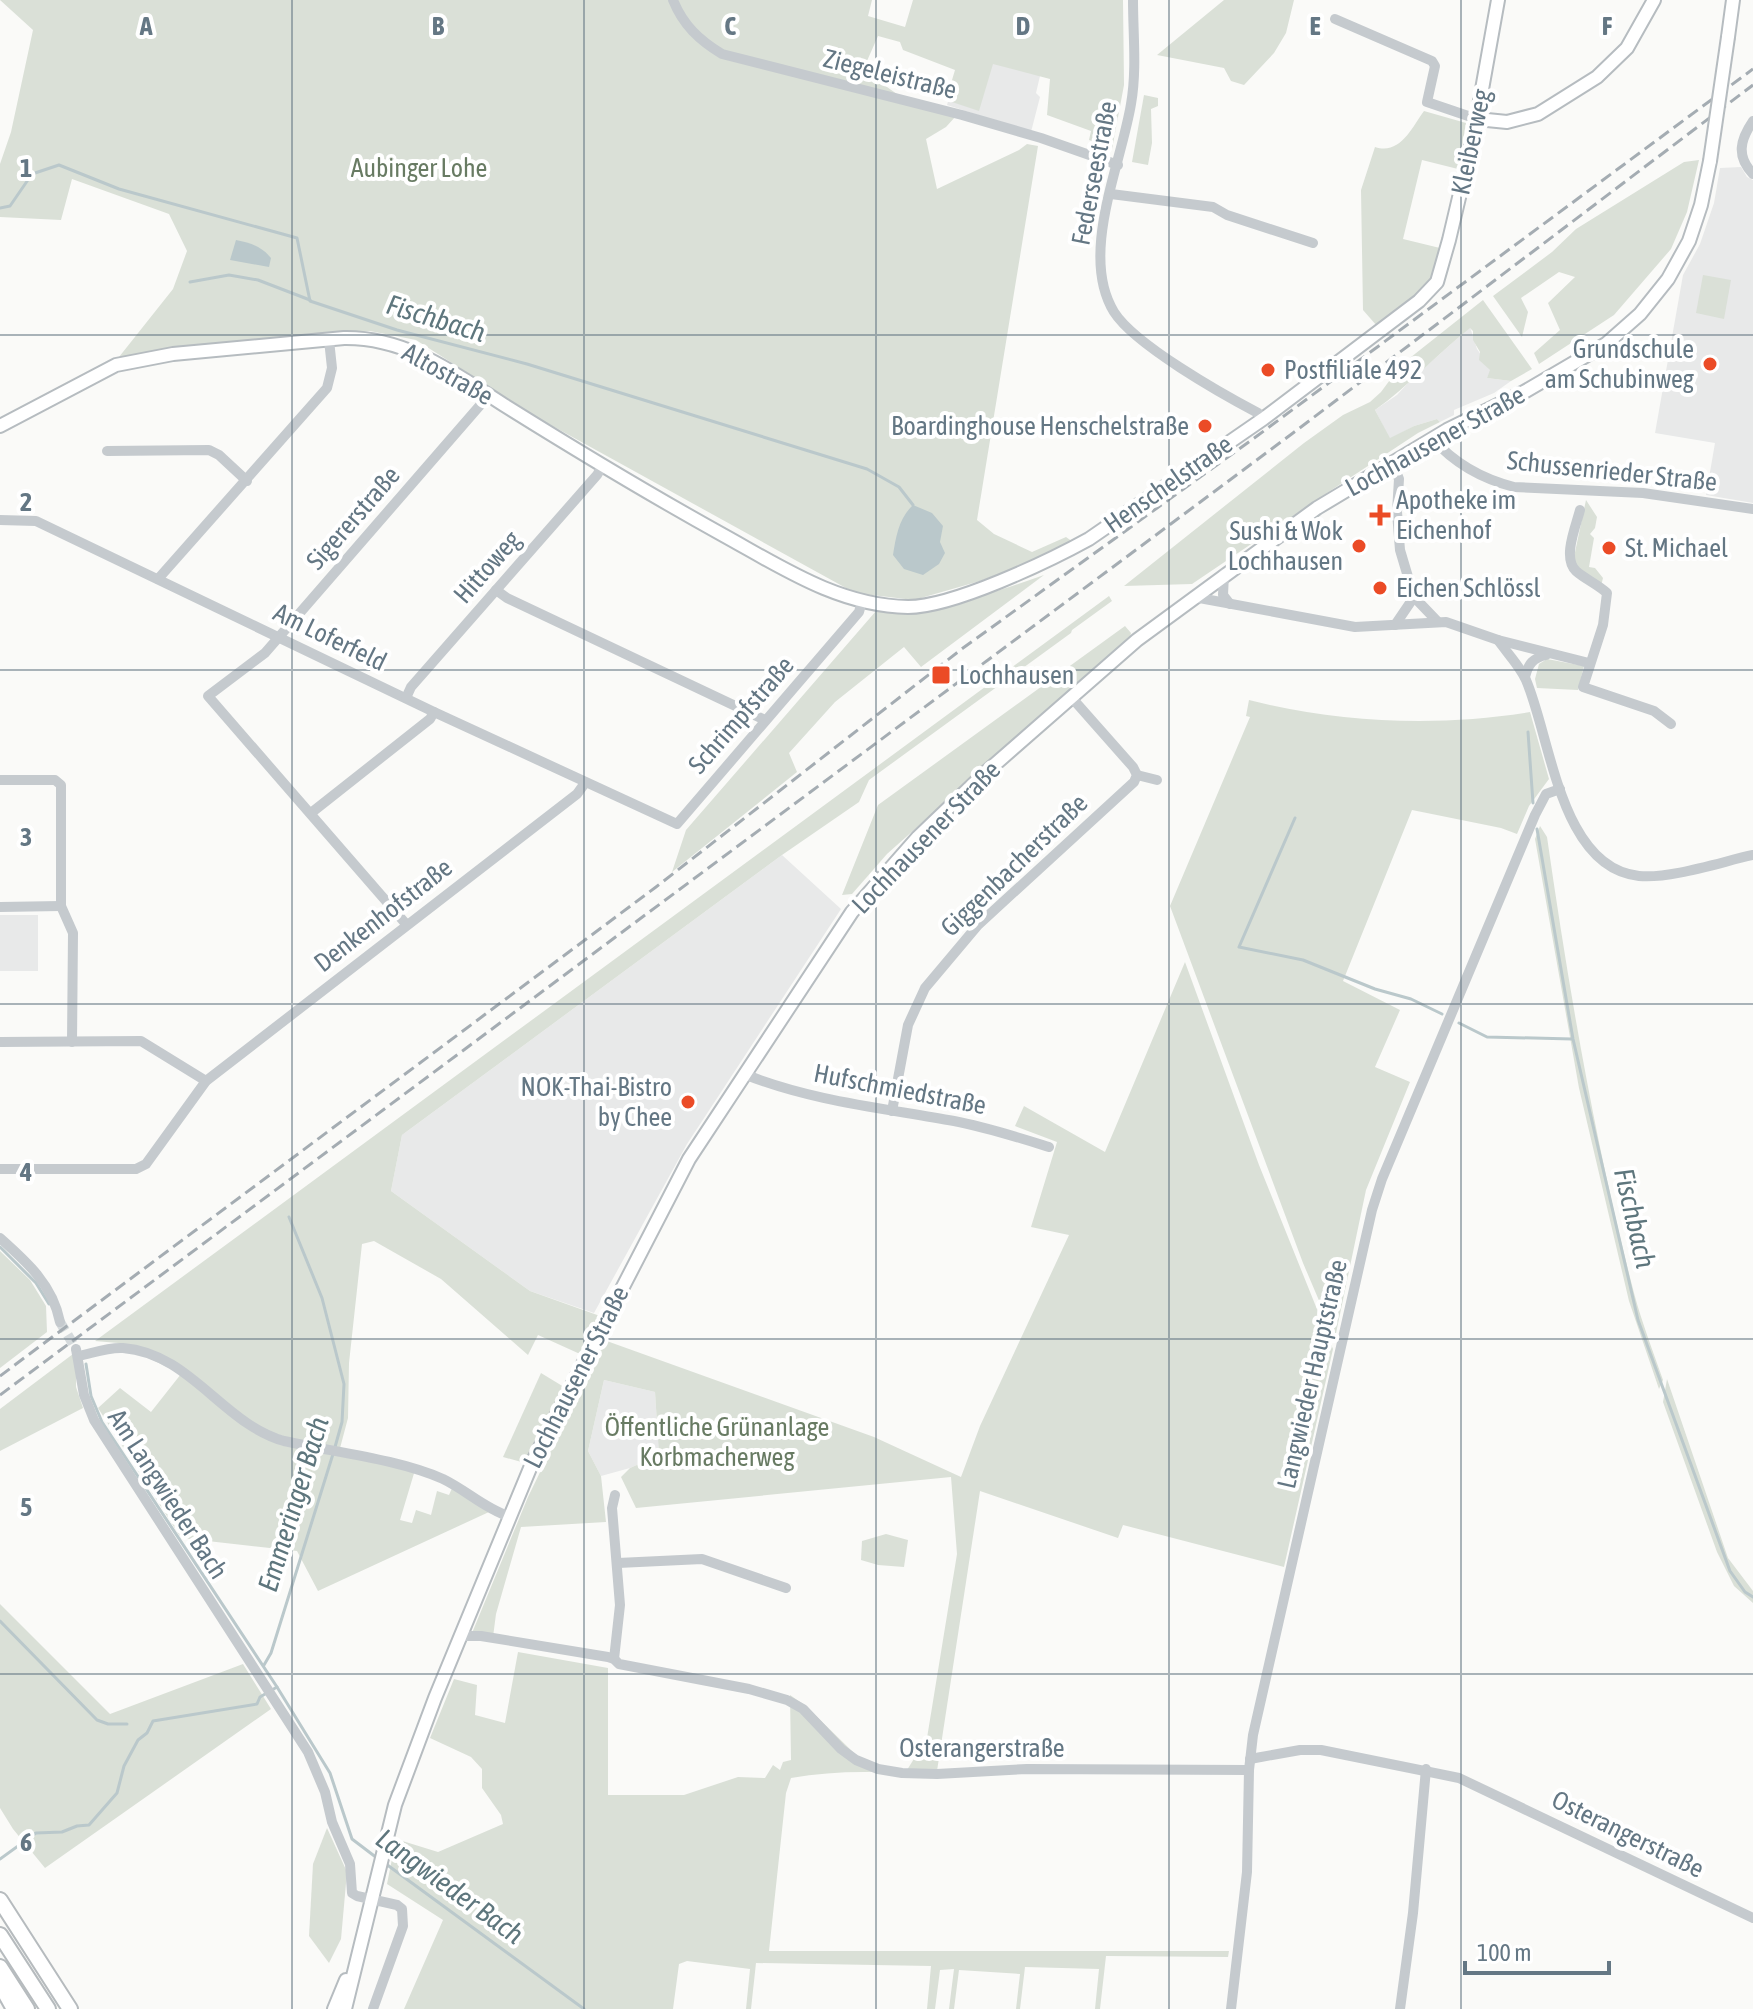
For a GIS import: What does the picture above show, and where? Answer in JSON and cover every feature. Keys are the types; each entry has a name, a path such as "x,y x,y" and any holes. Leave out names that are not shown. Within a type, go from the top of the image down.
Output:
{"highway":[{"path":"0,1900 70,2009"},
{"path":"0,1935 48,2009"},
{"path":"39,1963 58,1977 82,2009"},
{"path":"0,1967 27,2009"},
{"path":"0,1984 14,2009"}],"main road":[{"name":"Kleiberweg","path":"1437,282 1477,119 1498,0"},
{"path":"1477,119 1507,122 1538,114 1597,77 1627,48 1654,0"},
{"name":"Lochhausener Straße","path":"345,2009 395,1805 508,1516 557,1412 682,1171 825,949 877,882 918,837 985,773 1137,641 1317,508 1392,462 1524,392 1606,344 1640,314 1668,279 1689,241 1701,205 1733,0"},
{"name":"Henschelstraße","path":"862,601 912,607 947,599 1058,556 1153,496 1263,419 1419,301 1437,282"},
{"name":"Altostraße","path":"0,426 116,365 173,354 369,338 409,348 603,465 807,581 862,601"},
{"name":"Lochhausener Straße","path":"334,2009 371,1906"}],"street":[{"name":"Ziegeleistraße","path":"673,0 678,14 690,30 722,54 962,115 1118,165"},
{"name":"Federseestraße","path":"1133,0 1133,91 1100,240 1102,281 1114,311 1128,329 1263,419"},
{"path":"1335,19 1432,61 1435,66 1427,102 1477,119"},
{"path":"1753,121 1745,132 1740,148 1744,163 1753,174"},
{"path":"1111,194 1213,207 1227,215 1313,243"},
{"path":"158,579 327,388 332,368 329,340"},
{"name":"Sigererstraße","path":"311,813 208,696 265,653 489,395"},
{"name":"Schussenrieder Straße","path":"1433,439 1455,461 1496,482 1514,487 1643,493 1753,509"},
{"path":"107,451 209,450 219,455 247,481"},
{"path":"1392,462 1399,479 1397,512 1400,550 1414,597 1437,621"},
{"name":"Hittoweg","path":"406,698 411,687 603,465"},
{"path":"1580,510 1569,555 1570,564 1576,572 1607,593 1603,625 1583,687 1654,711 1671,724"},
{"name":"Am Loferfeld","path":"0,520 36,521 638,807"},
{"path":"1224,574 1223,595 1230,604"},
{"path":"496,590 507,598 765,720"},
{"path":"1194,597 1355,627 1446,622 1498,640 1589,663"},
{"path":"1395,625 1414,597"},
{"name":"Schrimpfstraße","path":"638,807 677,824 859,612 862,601"},
{"path":"1498,640 1525,677 1565,805 1580,835 1599,857 1619,871 1637,876 1656,876 1753,855"},
{"path":"1525,677 1528,666 1537,657 1548,654"},
{"path":"1072,698 1137,775 1157,780"},
{"path":"406,924 311,813 430,719 434,712"},
{"name":"Giggenbacherstraße","path":"892,1111 908,1025 925,988 978,925 1137,775"},
{"path":"0,780 58,782 61,785 61,906 73,933 72,1042"},
{"name":"Denkenhofstraße","path":"0,1169 136,1169 146,1164 206,1081 577,794 585,783"},
{"name":"Langwieder Hauptstraße","path":"1231,2009 1247,1872 1249,1764 1362,1248 1378,1189 1535,815 1546,794 1560,789"},
{"path":"0,907 61,906"},
{"path":"0,1042 141,1041 206,1081"},
{"name":"Hufschmiedstraße","path":"744,1074 817,1097 983,1127 1049,1147"},
{"path":"0,1238 38,1275 57,1304 60,1322"},
{"name":"Am Langwieder Bach","path":"371,1906 351,1890 350,1864 332,1822 316,1766 94,1420 84,1395 78,1353 125,1348 152,1356 194,1379 263,1434 416,1469 446,1480 477,1502 508,1516"},
{"path":"614,1659 620,1605 612,1508 615,1495"},
{"path":"618,1563 702,1559 786,1588"},
{"name":"Osterangerstraße","path":"460,1636 481,1636 614,1659 619,1664 749,1689 787,1700 803,1709 841,1749 856,1760 878,1769 902,1773 1249,1764 1300,1750 1321,1750 1426,1769 1470,1782 1753,1918"},
{"path":"1400,2009 1413,1913 1426,1769"},
{"path":"371,1906 397,1905 404,1916 373,2009"}],"shaded area":[{"path":"967,34 1022,42 1040,76 1036,93 1040,97 1031,132 947,105"},
{"name":"Grundschule am Schubinweg","path":"1741,167 1753,180 1753,503 1706,495 1715,443 1655,433 1683,275 1700,244 1714,203 1720,168"},
{"path":"236,240 263,251 271,258 269,267 230,260"},
{"path":"1470,327 1477,349 1491,370 1487,378 1511,381 1494,393 1454,410 1454,415 1440,422 1437,419 1414,426 1390,439 1375,410 1397,395"},
{"path":"913,505 932,513 943,526 940,542 945,553 939,564 923,575 904,569 893,555 901,522"},
{"path":"782,855 841,909 687,1144 594,1313 530,1291 391,1191 402,1135"},
{"path":"0,915 38,915 38,971 0,971"},
{"path":"604,1380 655,1392 659,1455 601,1476 588,1451"}],"green space":[{"name":"Aubinger Lohe","path":"0,0 872,0 868,16 905,27 913,0 1123,0 1124,85 1112,149 1089,140 1091,131 1047,115 1050,79 993,64 979,111 946,100 955,70 903,50 900,42 878,36 863,70 911,104 956,116 946,127 926,139 937,189 1027,144 1038,146 977,520 994,534 1032,552 1066,537 1073,542 1039,559 980,581 914,600 855,593 538,418 416,340 370,331 119,357 173,289 187,251 169,214 72,179 61,220 0,217 0,164 11,132 33,30"},
{"path":"1224,0 1294,0 1286,33 1274,53 1244,85 1231,81 1224,68 1157,55"},
{"path":"1144,95 1158,98 1158,106 1151,109 1152,143 1148,165 1132,162"},
{"path":"1424,111 1466,123 1458,169 1422,160 1403,239 1440,248 1431,279 1416,296 1377,326 1363,310 1361,190 1375,147 1398,144"},
{"path":"1699,160 1687,212 1671,249 1614,315 1539,364 1534,353 1560,330 1548,303 1575,277 1559,272 1521,298 1528,312 1522,337 1493,296 1552,252 1576,229 1684,162"},
{"path":"1703,275 1731,280 1724,319 1696,313"},
{"path":"1483,300 1532,369 1511,381 1487,378 1490,370 1479,360 1480,352 1470,328 1375,410 1390,438 1414,426 1437,419 1440,422 1418,433 1192,584 1124,586 1304,443 1343,415 1370,402 1401,365"},
{"path":"1586,500 1597,517 1590,534 1594,538 1589,567 1595,568 1603,578 1601,586 1575,565"},
{"path":"1044,575 921,667 904,647 835,702 789,753 797,772 672,872 686,830 876,611 962,601"},
{"path":"1109,596 1112,601 1071,633 869,780 859,802 782,855 402,1135 391,1191 530,1291 600,1316 580,1354 538,1335 528,1355 441,1279 374,1241 362,1244 349,1363 348,1418 339,1452 259,1429 210,1388 118,1343 95,1341"},
{"path":"1125,626 1131,633 1130,637 887,854 852,894 842,895 878,805"},
{"path":"1547,659 1584,666 1578,690 1537,688 1535,679 1539,664"},
{"path":"1249,700 1318,714 1389,720 1460,720 1530,712 1549,779 1529,806 1517,834 1412,810 1343,981 1400,1010 1375,1067 1410,1082 1366,1190 1335,1338 1303,1263 1170,906 1250,717 1246,716"},
{"path":"1540,826 1547,837 1574,1009 1607,1180 1634,1293 1663,1380 1659,1389 1629,1301 1579,1088 1535,839"},
{"name":"Öffentliche Grünanlage Korbmacherweg","path":"1185,962 1259,1165 1333,1349 1284,1567 1123,1525 1118,1538 980,1491 937,1771 845,1772 791,1778 786,1793 769,1951 1229,1951 1228,1957 1106,1956 1100,2009 1095,2009 1099,1969 1025,1967 1020,2009 1016,2009 1020,1974 959,1970 954,2009 949,2009 954,1969 940,1970 935,2009 927,2009 931,1966 756,1963 751,2009 746,2009 750,1969 687,1961 679,1964 673,2009 404,2009 443,1920 387,1884 396,1839 438,1852 503,1824 501,1815 482,1788 482,1769 471,1757 430,1738 454,1679 477,1685 475,1715 505,1723 518,1652 608,1668 608,1795 684,1795 738,1777 765,1778 773,1765 780,1770 783,1762 791,1760 790,1695 806,1706 858,1757 879,1766 907,1770 927,1738 957,1554 951,1477 636,1508 621,1477 630,1468 659,1455 655,1392 604,1380 588,1451 601,1476 606,1522 521,1527 496,1614 493,1637 472,1633 528,1497 604,1340 874,1437 961,1477 980,1426 1069,1235 1031,1227 1057,1142 1015,1126 1024,1106 1105,1152"},
{"path":"0,1251 30,1280 46,1306 47,1332 0,1368"},
{"path":"73,1354 76,1358 76,1387 83,1408 0,1451 0,1409"},
{"path":"541,1373 564,1387 525,1463 503,1457"},
{"path":"181,1374 248,1427 415,1470 400,1520 412,1523 416,1510 431,1515 437,1491 449,1495 453,1486 489,1512 318,1591 297,1551 181,1538 98,1408 120,1388 151,1412"},
{"path":"1667,1379 1728,1558 1753,1591 1753,1603 1734,1586 1717,1552 1663,1402"},
{"path":"886,1534 908,1540 904,1567 861,1560 862,1541"},
{"path":"0,1604 110,1714 243,1664 271,1709 45,1868 0,1808"},
{"path":"327,1828 347,1872 341,1939 329,1963 309,1936 313,1864"}],"waterway":[{"name":"Fischbach","path":"0,208 10,206 32,174 59,165 119,189 297,238 310,301 397,330 527,364 867,469 899,487 913,505"},
{"path":"190,282 229,275 258,280 310,300"},
{"name":"Fischbach","path":"1528,732 1533,803"},
{"name":"Fischbach","path":"1295,818 1239,947 1303,960 1375,989 1411,999 1442,1014"},
{"name":"Fischbach","path":"1537,829 1573,1039 1638,1320 1730,1571 1745,1592 1753,1597"},
{"path":"1459,1023 1487,1037 1572,1039"},
{"name":"Emmeringer Bach","path":"289,1217 322,1298 344,1384 342,1422 335,1447"},
{"name":"Langwieder Bach","path":"0,1247 36,1283 49,1304"},
{"name":"Langwieder Bach","path":"86,1364 91,1396 102,1422 277,1687"},
{"name":"Emmeringer Bach","path":"264,1665 271,1653 333,1454"},
{"path":"0,1621 97,1720 108,1724 127,1724"},
{"name":"Langwieder Bach","path":"0,1859 36,1833 62,1832 89,1825 117,1793 124,1766 153,1721 257,1704 260,1697 277,1687 330,1773 352,1839 377,1858"},
{"name":"Langwieder Bach","path":"386,1864 584,2009"}],"tunnel":[{"path":"60,1322 76,1349"}],"railway":[{"path":"0,1376 656,887 963,648 1257,436 1753,69"},
{"path":"0,1395 1293,433 1753,85"}],"place":[{"name":"Grundschule am Schubinweg","path":"1710,364"},
{"name":"Postfiliale 492","path":"1268,370"},
{"name":"Boardinghouse Henschelstraße","path":"1205,426"},
{"name":"Apotheke im Eichenhof","path":"1380,515"},
{"name":"Sushi & Wok Lochhausen","path":"1359,546"},
{"name":"St. Michael","path":"1609,548"},
{"name":"Eichen Schlössl","path":"1380,588"},
{"name":"Lochhausen","path":"941,675"},
{"name":"NOK-Thai-Bistro by Chee","path":"688,1102"}]}
